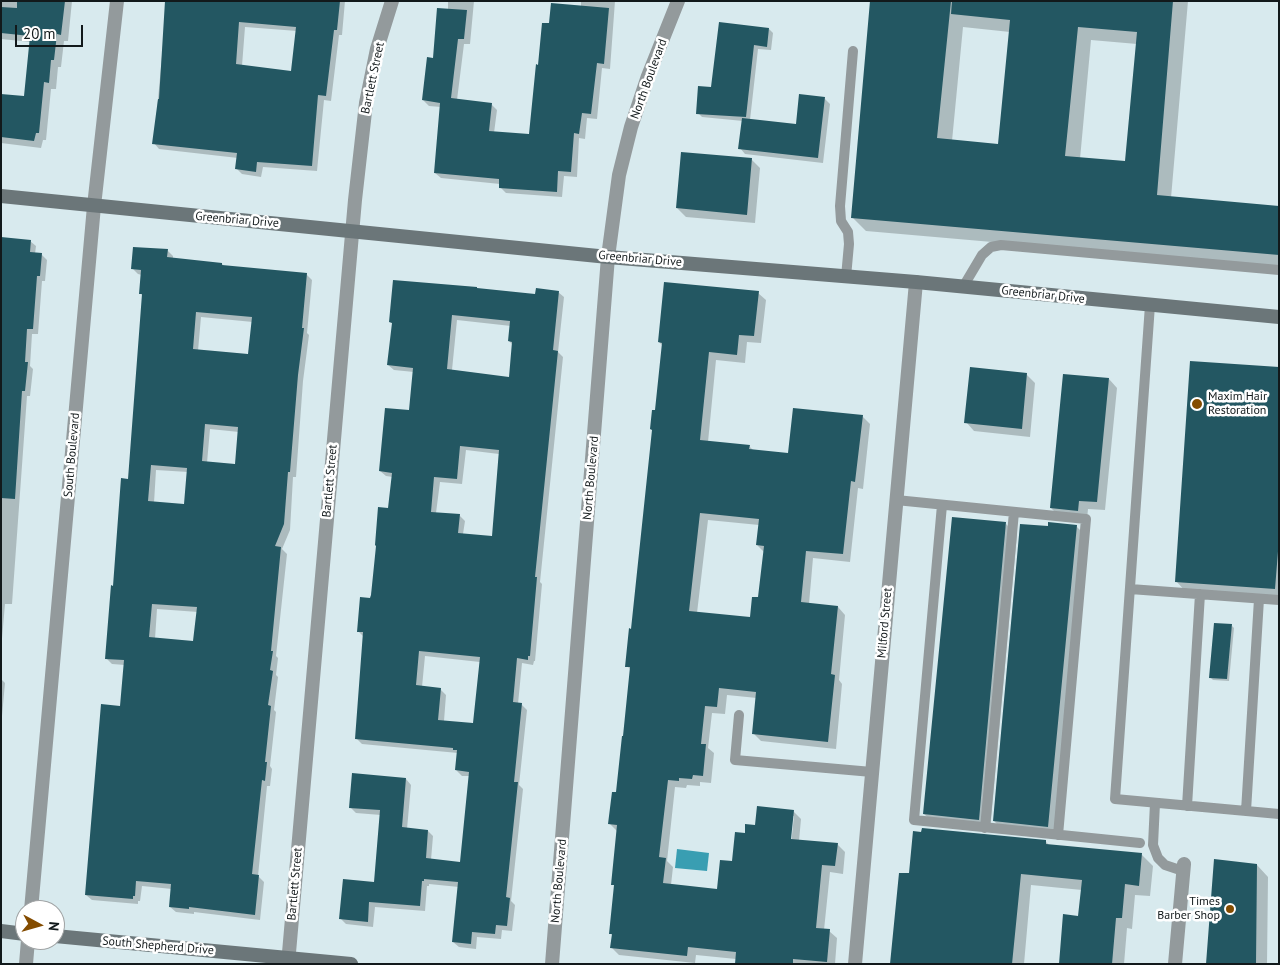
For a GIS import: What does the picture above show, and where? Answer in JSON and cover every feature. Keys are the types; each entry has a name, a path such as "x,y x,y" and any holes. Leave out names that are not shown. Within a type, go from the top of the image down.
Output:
{"main road":[{"name":"Greenbriar Drive","path":"1,196 608,257 916,282 1279,317"},
{"path":"1,931 15,933"},
{"name":"South Shepherd Drive","path":"65,937 288,961 351,964"}],"street":[{"name":"South Boulevard","path":"32,900 94,206 117,1"},
{"name":"Bartlett Street","path":"288,961 352,230 366,103 378,49 392,1"},
{"name":"North Boulevard","path":"552,964 608,257 619,176 631,127 648,76 678,1"},
{"name":"Milford Street","path":"855,964 916,282"},
{"path":"1175,964 1184,867"},
{"path":"26,964 27,950"}],"lane":[{"path":"846,276 849,244 848,232 841,221 840,206 853,52"},
{"path":"963,287 982,255 991,247 1001,245 1279,270"},
{"path":"1150,305 1116,800 1279,814"},
{"path":"896,500 1086,519 1058,835"},
{"path":"942,505 914,820 1140,843"},
{"path":"985,828 1014,512"},
{"path":"1130,589 1279,600"},
{"path":"1187,806 1200,594"},
{"path":"1246,811 1259,599"},
{"path":"739,715 735,760 872,772"},
{"path":"1155,803 1153,845 1158,858 1164,865 1184,867"}],"water":[{"path":"677,849 709,853 707,871 675,868"}],"building":[{"path":"17,1 65,1 61,35 57,34 54,60 51,60 49,83 44,82 39,133 36,133 34,141 1,137 1,94 24,96 30,36 1,33 1,7 17,8"},
{"path":"165,1 340,1 337,30 334,30 326,96 318,95 312,166 257,162 256,172 235,169 237,153 152,144 159,99","holes":["239,22 296,27 291,71 236,64"]},
{"path":"870,1 951,1 937,138 998,144 1010,20 951,14 952,1 1173,1 1157,195 1279,206 1279,255 851,218","holes":["1078,27 1137,32 1125,161 1065,156"]},
{"path":"551,3 609,8 604,64 597,63 591,114 582,113 579,134 574,133 571,172 558,171 557,192 499,188 499,179 434,173 440,103 422,100 427,57 433,58 437,8 467,10 464,39 458,39 451,98 492,103 489,131 529,134 542,23 549,23"},
{"path":"719,22 769,28 767,47 754,45 746,117 696,114 698,86 711,87"},
{"path":"799,94 825,97 818,158 738,149 742,118 796,124"},
{"path":"681,152 752,158 747,215 676,208"},
{"path":"1,237 31,240 30,252 42,253 40,276 37,276 33,329 27,329 25,362 28,362 25,391 22,391 15,499 1,498"},
{"path":"133,247 168,249 167,257 222,263 222,265 307,273 302,328 304,328 284,524 275,546 281,547 271,651 273,651 270,670 273,671 268,705 271,706 265,762 267,762 265,781 262,780 252,874 259,875 255,915 189,907 189,909 169,907 171,884 136,881 133,899 85,895 101,704 120,706 124,660 105,659 111,585 113,586 121,478 128,479 142,294 139,294 141,270 131,269","holes":["196,312 252,317 248,354 193,349","205,424 238,427 235,464 202,461","151,465 187,468 184,504 148,501","152,604 197,607 193,641 149,637"]},
{"path":"393,280 535,294 536,288 559,291 553,350 558,351 535,577 537,577 530,656 528,656 528,660 517,658 513,702 522,703 514,782 518,782 506,897 510,898 507,926 496,925 495,934 472,932 471,944 452,942 458,882 424,879 422,881 420,906 369,902 368,922 339,919 343,879 374,882 380,810 349,808 352,773 406,778 402,827 428,830 426,858 460,862 469,772 455,770 457,750 453,750 453,748 355,739 363,632 357,632 360,597 370,598 371,595 378,507 388,508 392,473 379,471 385,408 409,410 413,368 387,365 392,323 389,322","holes":["452,315 510,321 508,341 512,342 509,377 447,369","460,446 499,450 492,536 458,533 460,514 431,512 434,477 457,479","419,651 480,657 473,723 438,720 441,688 416,685"]},
{"path":"664,282 759,291 754,336 739,335 737,355 709,352 700,440 750,445 749,449 788,453 793,408 863,415 855,482 851,481 843,554 806,551 801,602 838,606 831,674 835,675 828,742 752,734 756,692 719,688 717,707 705,706 701,744 706,744 703,776 693,775 692,779 679,778 679,781 668,780 659,857 666,858 663,883 717,889 720,860 732,861 735,832 745,833 745,824 755,825 757,806 794,810 791,839 838,843 835,866 822,865 816,928 830,929 827,962 793,959 793,964 735,964 736,952 688,947 687,956 610,948 612,934 609,934 614,885 611,885 617,825 608,824 612,792 616,792 623,736 630,667 625,667 629,628 631,629 652,430 650,429 652,410 655,410 662,343 658,342","holes":["700,513 759,519 756,545 764,546 758,597 752,597 750,617 689,611"]},
{"path":"1190,361 1279,367 1279,539 1275,589 1175,582"},
{"path":"970,367 1027,373 1022,429 964,423"},
{"path":"1063,374 1109,378 1097,502 1079,501 1078,511 1050,508"},
{"path":"952,517 1006,522 979,820 923,814"},
{"path":"1048,522 1077,525 1048,827 993,821 1020,524 1048,526"},
{"path":"1214,623 1232,624 1227,679 1209,678"},
{"path":"922,828 1046,840 1046,844 1142,853 1139,886 1125,884 1122,918 1116,918 1112,964 1059,964 1063,914 1078,916 1082,880 1021,874 1012,964 890,964 899,873 909,873 913,831 921,832"},
{"path":"1214,859 1257,864 1256,964 1206,964"}],"place":[{"name":"Maxim Hair Restoration","path":"1197,404"},
{"name":"Times Barber Shop","path":"1230,909"}]}
